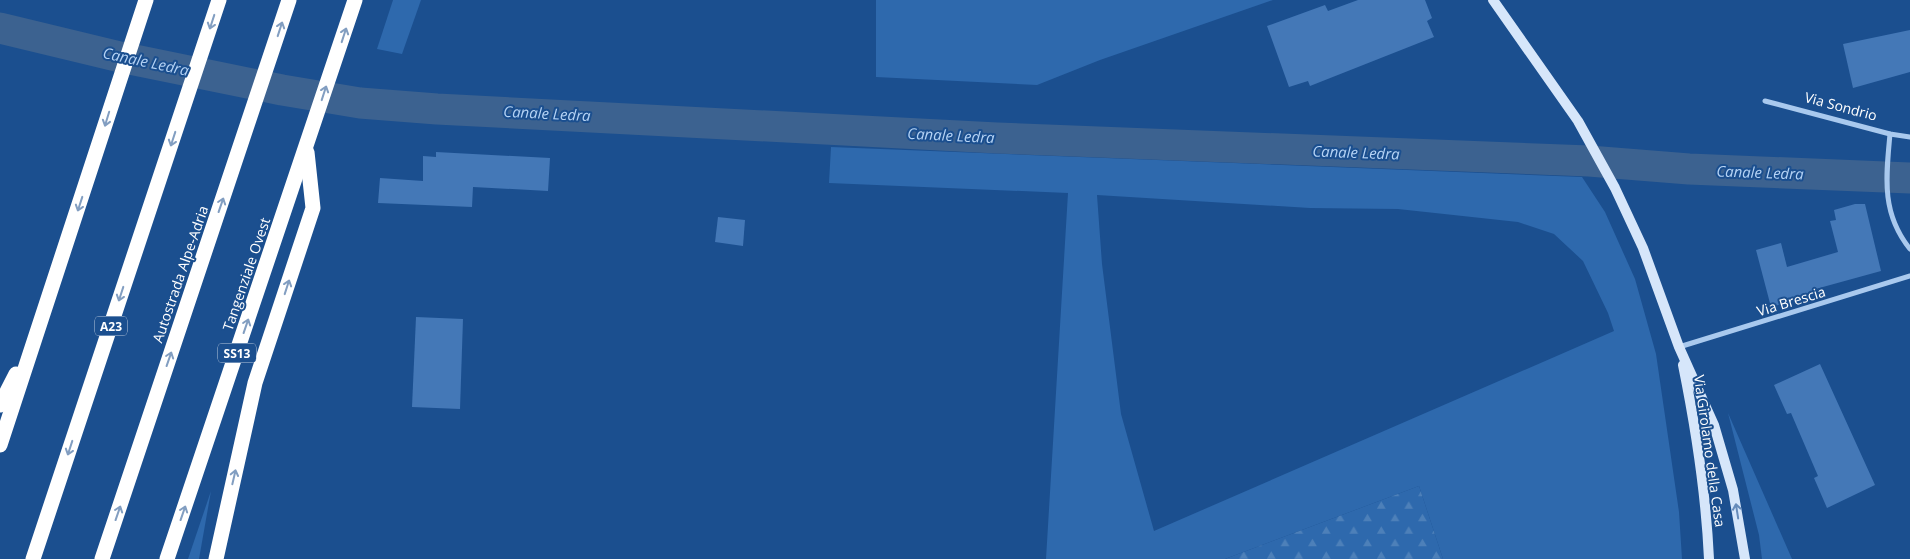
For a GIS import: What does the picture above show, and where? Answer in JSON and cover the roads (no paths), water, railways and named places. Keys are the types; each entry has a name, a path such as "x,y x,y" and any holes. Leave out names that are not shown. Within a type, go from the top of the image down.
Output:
{"highway":[{"path":"0,446 146,0"},
{"name":"A23","path":"33,559 219,0"},
{"name":"Autostrada Alpe-Adria","path":"102,559 289,0"},
{"name":"Tangenziale Ovest","path":"167,559 355,0"},
{"path":"216,559 255,383 313,208 306,147"},
{"path":"0,405 40,323"}],"main road":[{"name":"Via Girolamo della Casa","path":"1493,0 1578,121 1615,188 1643,248 1679,347 1714,425 1733,490 1745,559"},
{"name":"Via Girolamo della Casa","path":"1679,347 1693,414 1701,470 1709,559"}],"street":[{"name":"Via Sondrio","path":"1765,100 1890,134 1910,137"},
{"path":"1890,134 1886,192 1892,218 1900,236 1910,249"},
{"name":"Via Brescia","path":"1679,347 1910,276"}],"waterway":[{"name":"Canale Ledra","path":"0,28 120,57 282,90 360,103 437,109 997,138 1589,161 1689,169 1910,178"}]}
